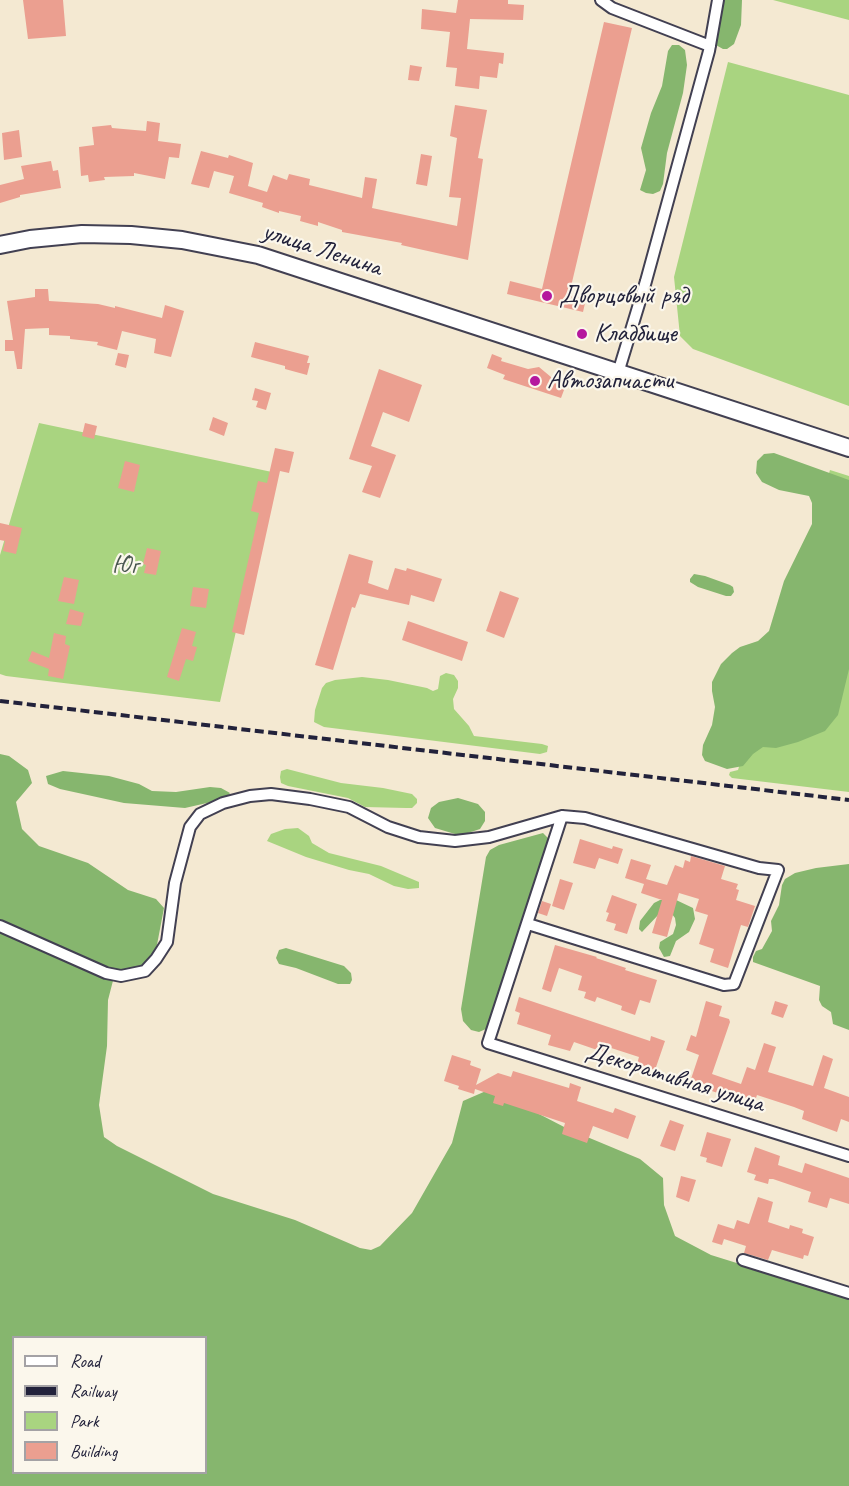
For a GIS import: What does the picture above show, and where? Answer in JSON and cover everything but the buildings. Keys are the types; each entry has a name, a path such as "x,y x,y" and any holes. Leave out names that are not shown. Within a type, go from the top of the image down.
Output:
{"main road":[{"name":"улица Ленина","path":"0,245 30,239 92,234 131,235 182,240 258,255 849,448"}],"street":[{"path":"601,0 612,8 710,46"},
{"path":"618,373 646,281 710,46 718,0"},
{"path":"0,926 106,973 121,976 145,971 167,942 175,883 189,827 200,814 223,802 250,796 271,794 349,807 388,827 419,837 455,841 489,837 562,816 585,818 759,868 778,870 734,984 724,985 528,924 562,816"},
{"name":"Декоративная улица","path":"528,924 488,1043 849,1156"},
{"path":"743,1260 849,1293"}],"green space":[{"path":"724,0 742,0 741,25 734,44 727,49 714,44"},
{"path":"773,0 849,0 849,20"},
{"path":"672,45 679,45 685,50 687,65 683,93 667,153 663,184 660,191 653,194 646,193 640,190 646,170 641,148 662,86 668,51"},
{"path":"728,62 849,95 849,406 693,349 680,336 674,277"},
{"name":"Юг","path":"39,423 272,472 220,702 0,674 0,555"},
{"path":"774,453 849,480 849,669 838,715 825,731 776,748 763,747 753,754 743,766 727,769 705,761 702,755 703,745 712,725 715,707 712,682 721,664 732,653 740,647 758,641 769,631 784,581 812,524 812,503 809,496 779,490 762,482 756,473 757,461 764,454"},
{"path":"830,470 849,476 849,792 732,778 729,775 730,772 738,770"},
{"path":"694,574 730,585 734,592 731,596 726,596 698,587 690,582"},
{"path":"446,673 454,675 458,681 458,688 453,699 454,709 469,726 474,736 542,744 548,746 547,752 540,754 324,727 314,722 315,710 322,688 326,683 362,677 388,680 433,691 438,689 440,676"},
{"path":"0,754 9,756 28,770 32,783 16,802 22,829 39,846 88,863 128,890 156,899 164,908 156,950 144,965 132,970 119,970 115,973 108,1000 107,1046 99,1105 104,1137 117,1146 213,1194 295,1220 360,1248 371,1250 380,1246 412,1213 452,1143 463,1101 486,1091 514,1101 568,1129 640,1159 663,1178 664,1205 675,1236 711,1255 849,1298 849,1486 0,1486"},
{"path":"287,769 341,783 412,794 417,799 417,803 412,808 365,807 348,798 281,783 281,771"},
{"path":"63,771 109,776 139,784 152,791 176,792 210,787 221,788 230,793 220,800 185,808 124,803 60,789 48,784 46,776"},
{"path":"458,798 478,804 485,812 485,821 480,829 465,834 455,834 435,828 428,818 431,808 439,802"},
{"path":"298,828 309,836 312,843 329,853 381,866 419,882 419,888 408,889 394,886 369,874 306,857 267,841 271,834 285,829"},
{"path":"543,833 549,842 490,1023 486,1029 479,1032 471,1030 463,1021 461,1009 486,857 490,850 499,845"},
{"path":"849,864 849,1030 833,1024 831,1012 822,1006 819,1000 820,986 753,962 753,957 756,951 762,949 772,931 771,921 779,905 785,879 795,873 816,868"},
{"path":"674,899 693,908 695,919 689,932 676,941 670,956 664,957 659,948 660,942 673,934 676,925 675,918 672,914 660,913 642,932 639,929 640,921 654,903"},
{"path":"286,948 344,966 351,973 350,984 338,984 279,964 276,958 279,950"}],"railway":[{"path":"0,701 849,800"}],"place":[{"name":"Дворцовый ряд","path":"547,296"},
{"name":"Кладбище","path":"582,334"},
{"name":"Автозапчасти","path":"535,381"}]}
